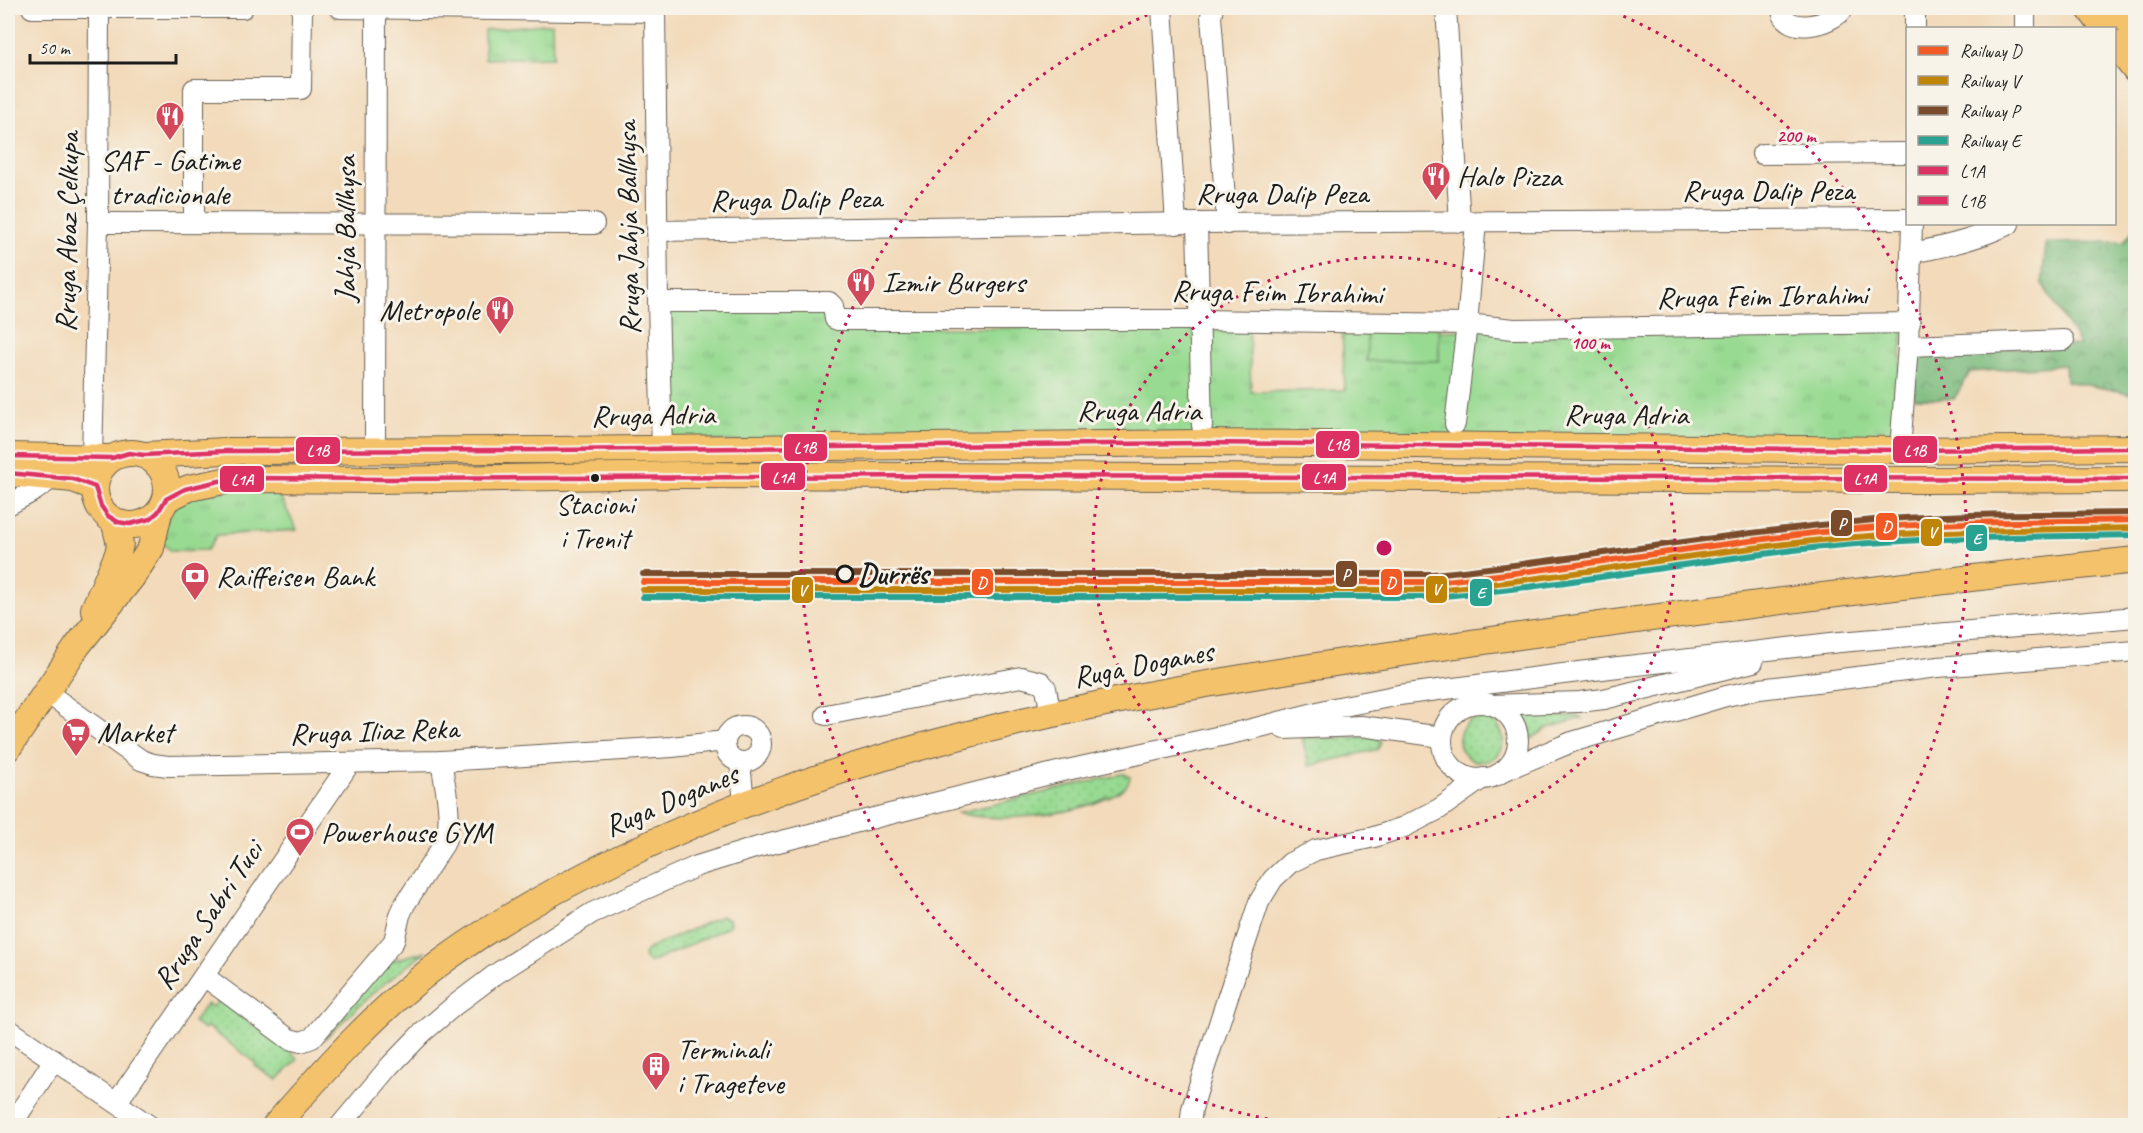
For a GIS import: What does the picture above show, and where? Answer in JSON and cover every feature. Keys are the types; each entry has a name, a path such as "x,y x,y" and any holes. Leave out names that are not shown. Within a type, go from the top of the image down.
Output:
{"main road":[{"path":"2089,8 2103,27"},
{"path":"2118,8 2136,31"},
{"path":"2116,44 2136,71"},
{"name":"Rruga Adria","path":"144,455 204,451 1203,443 1900,450 2136,448"},
{"path":"8,456 102,458 129,453 144,455 156,463 167,484 151,548 132,577 78,645 8,748"},
{"path":"102,458 94,487 100,507 114,520 128,525 138,524 152,518 162,506"},
{"path":"8,473 74,479 94,487"},
{"name":"Rruga Adria","path":"162,506 189,488 208,483 259,478 377,480 677,475 2136,479"},
{"path":"78,645 118,554 120,544 114,520"},
{"name":"Ruga Doganes","path":"275,1125 366,1028 406,990 466,945 588,873 645,845 749,801 816,777 914,748 1051,715 1256,676 1487,640 1915,585 2136,560"}],"street":[{"path":"32,8 243,8"},
{"name":"Rruga Abaz Çelkupa","path":"99,8 98,223 102,458"},
{"path":"194,224 194,89 301,89 302,8"},
{"path":"340,8 655,10"},
{"name":"Jahja Ballhysa","path":"375,451 376,8"},
{"path":"1162,8 1176,224"},
{"path":"1214,8 1211,16 1227,224"},
{"path":"1446,8 1468,222 1467,324 1455,424"},
{"path":"1782,8 1782,14 1788,22 1798,25 1823,23 1840,15 1844,8"},
{"path":"1915,8 1915,27"},
{"path":"2025,8 2025,27"},
{"name":"Rruga Jahja Ballhysa","path":"655,10 662,448"},
{"path":"1762,154 1906,153"},
{"name":"Rruga Dalip Peza","path":"657,231 1197,223 1906,219"},
{"path":"98,223 594,224"},
{"path":"1197,223 1202,426"},
{"path":"1900,450 1910,323 1912,225"},
{"path":"1911,253 1986,235 2007,225"},
{"name":"Rruga Feim Ibrahimi","path":"658,302 829,302 833,306 835,319 838,320 1198,320 1467,324 1514,329 1910,323"},
{"path":"1908,346 2064,340"},
{"path":"8,505 54,477"},
{"path":"340,1125 390,1066 421,1034 455,1005 496,974 592,913 697,866 829,828 1334,708 1448,687 1840,642 2136,616"},
{"path":"1484,778 1468,777 1452,766 1443,751 1442,737 1445,727 1453,714 1462,708 1483,704 1579,702 1604,699 1840,642"},
{"path":"1190,1125 1201,1079 1260,902 1274,879 1298,858 1316,850 1374,837 1404,827 1439,809 1484,778 1572,742 1726,696 1760,688 1938,667 2136,651"},
{"path":"826,715 1021,676 1041,682 1046,688 1051,715"},
{"path":"1448,687 1509,716 1517,734 1515,755 1503,771"},
{"name":"Rruga Iliaz Reka","path":"46,692 141,760 153,764 184,767 441,761 672,747 725,741"},
{"path":"1248,730 1361,726 1442,737"},
{"path":"747,727 759,736 761,743 756,757 745,761 728,754 725,741 733,729 747,727"},
{"path":"204,976 288,1039 305,1041 320,1030 394,941 405,904 444,844 448,835 449,820 441,761"},
{"path":"745,761 749,801"},
{"name":"Rruga Sabri Tuci","path":"117,1102 350,763"},
{"path":"8,1029 149,1125"},
{"path":"8,1122 23,1109 54,1060"}],"green space":[{"path":"552,23 553,57 485,59 484,30"},
{"path":"2135,228 2135,394 2066,381 2065,365 1970,372 1954,399 1914,398 1914,352 2080,345 2042,283 2046,243 2124,242"},
{"path":"667,310 825,310 828,327 1249,330 1251,392 1345,390 1342,331 1903,329 1895,445 670,441"},
{"path":"1367,327 1439,327 1439,361 1367,361"},
{"path":"262,485 279,495 297,530 217,535 207,550 171,551 160,541 170,512 188,496"},
{"path":"1523,713 1582,718 1548,728 1531,739 1530,729"},
{"path":"1481,718 1497,724 1503,740 1497,756 1481,762 1465,756 1459,740 1465,724"},
{"path":"1378,737 1381,742 1378,749 1309,766 1302,738"},
{"path":"1122,774 1130,777 1128,783 1111,796 1095,803 1057,813 993,817 957,813"},
{"path":"721,916 729,919 730,924 726,928 655,961 649,962 645,959 644,954 648,949"},
{"path":"426,951 374,992 321,1042 377,972 391,961"},
{"path":"218,1000 298,1059 277,1080 255,1066 256,1063 207,1027 204,1030 193,1022 207,1004 213,1007"}],"rail line":[{"name":"P","path":"643,574 1433,574 1748,533 1853,522 1959,515 2136,513"},
{"name":"D","path":"643,582 1433,582 1853,529 1959,523 2136,520"},
{"name":"V","path":"643,590 1433,590 1526,580 1757,547 1845,538 1970,531 2136,528"},
{"name":"E","path":"643,597 1433,597 1845,545 1970,538 2136,535"}],"transit line":[{"name":"L1B","path":"8,456 112,458 129,453 144,455 226,451 1203,443 1900,450 2136,448"},
{"name":"L1A","path":"8,473 73,479 95,487 101,506 108,516 118,522 130,524 150,519 158,512 166,499 185,489 219,481 254,478 930,476 2136,479"}],"place":[{"name":"SAF - Gatime tradicionale","path":"170,142"},
{"name":"Halo Pizza","path":"1436,202"},
{"name":"Izmir Burgers","path":"861,308"},
{"name":"Metropole","path":"500,336"},
{"name":"Stacioni i Trenit","path":"595,478"},
{"name":"Durrës","path":"845,574"},
{"name":"Raiffeisen Bank","path":"195,602"},
{"name":"Market","path":"76,758"},
{"name":"Powerhouse GYM","path":"300,858"},
{"name":"Terminali i Trageteve","path":"656,1092"}]}
